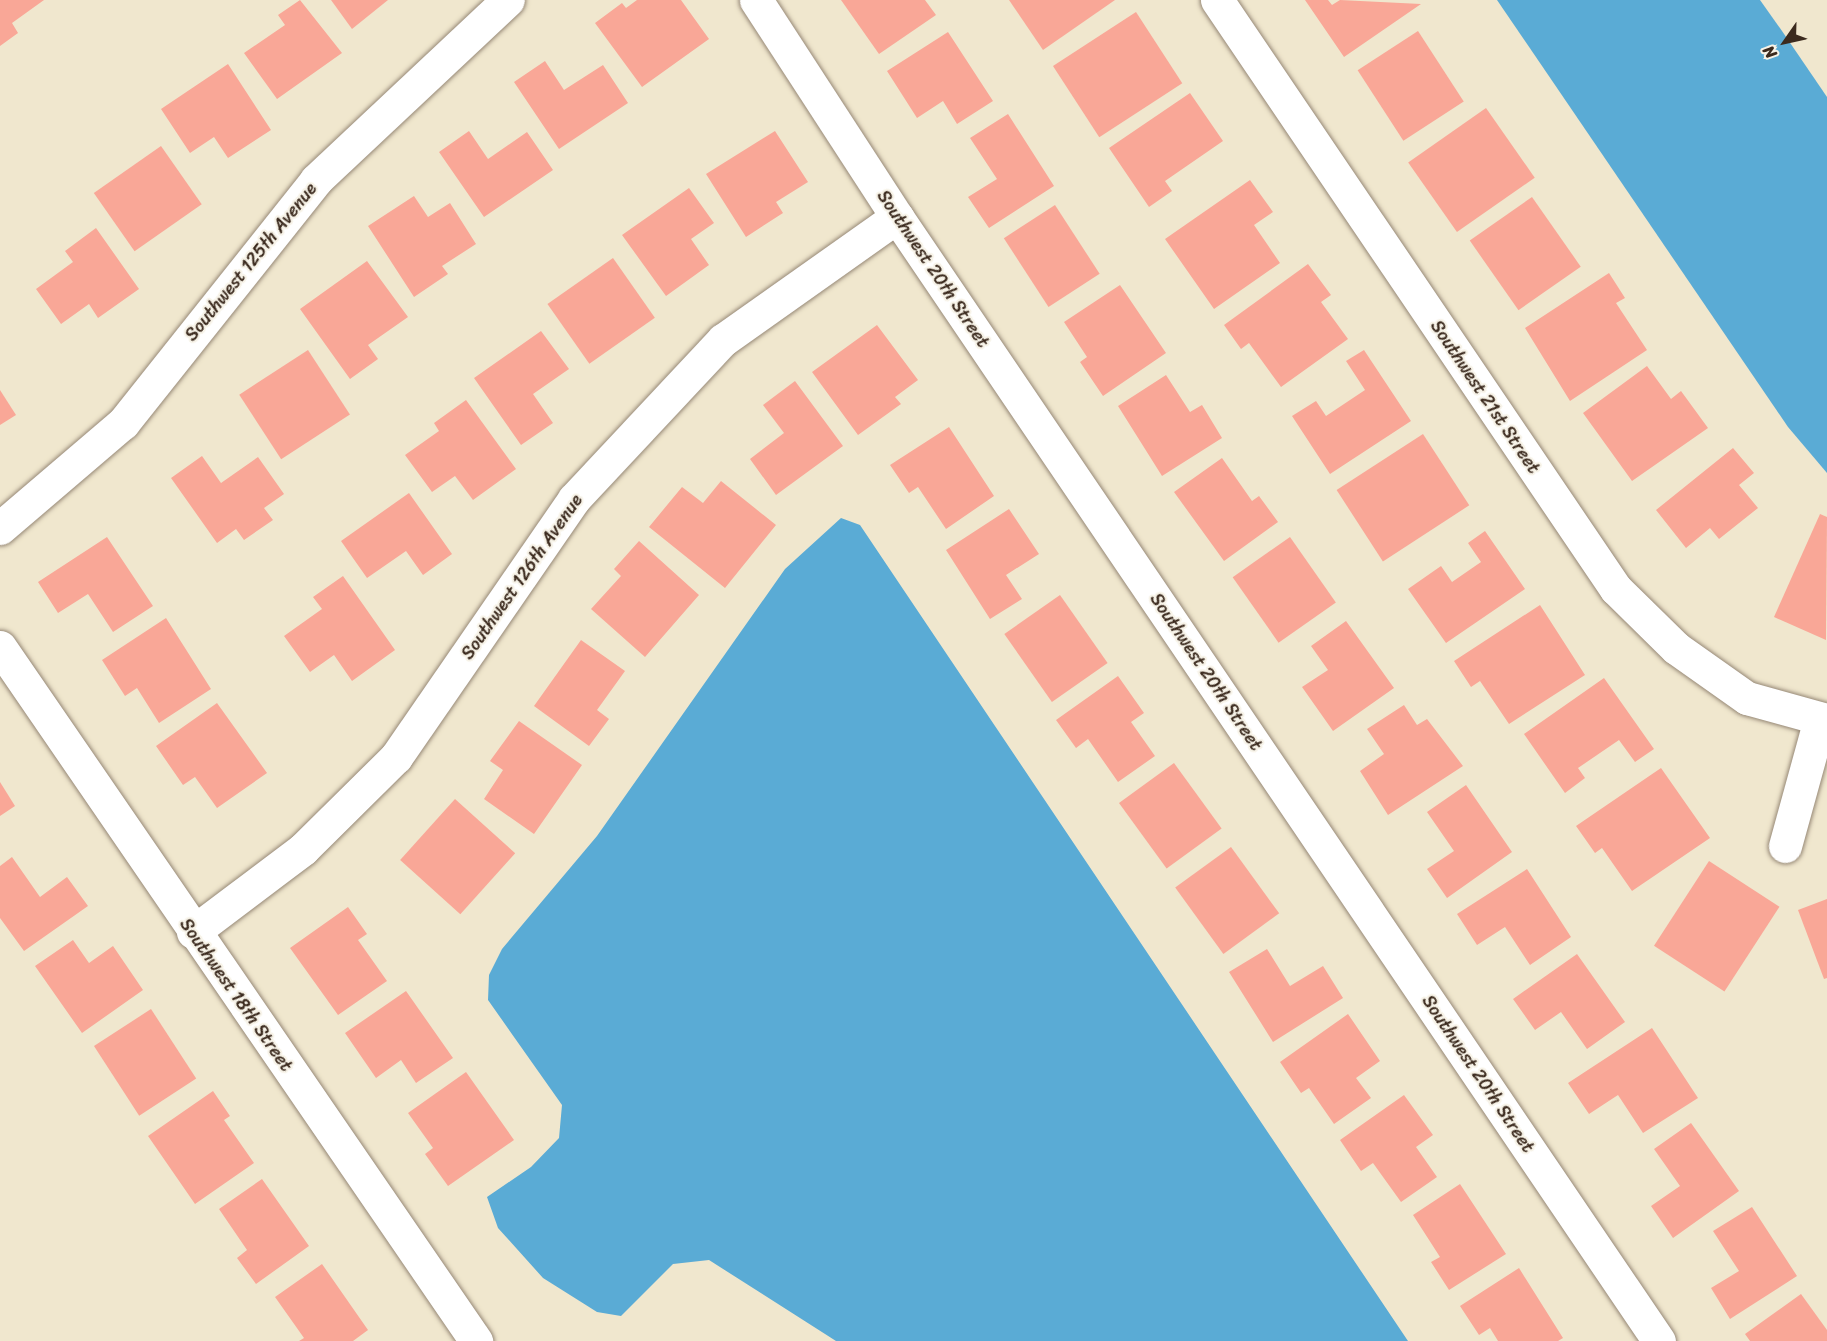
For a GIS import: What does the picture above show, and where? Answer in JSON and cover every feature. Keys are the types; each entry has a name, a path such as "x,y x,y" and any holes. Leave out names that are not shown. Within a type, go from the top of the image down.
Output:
{"street":[{"name":"Southwest 125th Avenue","path":"0,528 123,423 316,180 508,0"},
{"name":"Southwest 20th Street","path":"756,0 897,217 1659,1341"},
{"name":"Southwest 21st Street","path":"1217,0 1616,589 1676,648 1747,698 1823,719"},
{"name":"Southwest 126th Avenue","path":"193,932 303,849 396,758 574,499 723,340 897,217"},
{"name":"Southwest 18th Street","path":"0,647 193,932 476,1341"},
{"path":"1785,846 1823,719"}],"water":[{"path":"1497,0 1760,0 1782,31 1827,97 1827,473 1788,427"},
{"path":"841,518 860,525 1408,1341 836,1341 709,1260 673,1264 621,1316 597,1312 543,1278 498,1228 487,1197 531,1167 559,1138 562,1105 488,1000 489,975 502,949 597,836 785,569"}],"building":[{"path":"0,0 44,0 12,23 18,33 0,46"},
{"path":"300,0 342,53 277,99 244,53 285,25 278,15"},
{"path":"331,0 388,0 352,29"},
{"path":"637,0 681,0 709,39 642,87 595,23 622,3 626,8"},
{"path":"841,0 925,0 936,15 879,54"},
{"path":"1009,0 1115,0 1043,50"},
{"path":"1305,0 1328,0 1332,5 1340,0 1421,4 1344,57"},
{"path":"1136,12 1182,83 1099,137 1053,66"},
{"path":"1418,31 1464,101 1403,141 1358,70"},
{"path":"948,32 993,101 957,124 943,101 917,118 887,71"},
{"path":"545,61 564,90 603,65 628,103 559,149 514,82"},
{"path":"228,64 271,130 228,158 214,137 190,153 161,109"},
{"path":"1190,93 1223,141 1165,181 1172,191 1149,207 1109,148"},
{"path":"1486,108 1535,178 1457,232 1408,162"},
{"path":"1008,114 1054,186 989,228 968,197 997,179 970,138"},
{"path":"469,131 488,159 527,132 553,170 484,217 439,152"},
{"path":"775,131 808,182 776,202 783,213 746,237 706,174"},
{"path":"161,146 202,204 135,251 94,193"},
{"path":"1250,180 1273,212 1254,225 1280,263 1214,309 1165,239"},
{"path":"689,188 714,223 691,239 709,265 666,296 622,235"},
{"path":"414,196 428,217 450,203 476,244 442,266 448,274 414,297 368,226"},
{"path":"1532,197 1581,267 1518,310 1470,241"},
{"path":"1055,205 1100,274 1049,307 1004,238"},
{"path":"96,228 139,289 98,318 89,304 61,324 36,289 73,262 65,251"},
{"path":"613,258 655,318 589,364 547,304"},
{"path":"367,261 408,317 368,345 378,359 350,379 300,309"},
{"path":"1308,264 1331,295 1321,302 1348,339 1281,387 1249,343 1241,349 1224,325"},
{"path":"1609,273 1625,298 1616,303 1647,350 1570,401 1525,328"},
{"path":"1120,285 1166,353 1103,396 1080,362 1087,357 1064,322"},
{"path":"877,325 918,380 895,397 901,404 858,435 812,372"},
{"path":"541,331 569,369 533,394 553,423 521,445 474,378"},
{"path":"308,350 350,415 281,459 239,395"},
{"path":"1364,350 1411,421 1330,474 1292,416 1316,401 1326,416 1365,390 1346,361"},
{"path":"1647,366 1671,399 1681,391 1708,428 1632,481 1583,413"},
{"path":"1166,375 1190,412 1202,405 1222,438 1162,476 1118,406"},
{"path":"795,381 843,446 776,495 750,459 784,433 763,405"},
{"path":"0,390 16,415 0,425"},
{"path":"466,400 516,469 473,500 455,476 432,492 405,455 439,431 434,423"},
{"path":"949,427 994,496 946,529 918,487 909,493 890,465"},
{"path":"1423,434 1469,505 1383,561 1337,490"},
{"path":"1733,448 1754,473 1739,485 1758,508 1719,539 1710,528 1686,548 1656,510"},
{"path":"202,456 221,483 258,457 284,494 264,508 273,520 244,540 236,529 217,543 171,478"},
{"path":"1222,458 1252,501 1259,496 1278,522 1224,561 1174,492"},
{"path":"721,481 776,525 725,588 649,527 682,487 703,503"},
{"path":"409,493 452,554 423,575 406,551 367,578 341,541"},
{"path":"1009,509 1039,554 1006,575 1022,599 990,619 946,550"},
{"path":"1820,514 1827,517 1826,640 1774,617"},
{"path":"1485,531 1525,589 1446,643 1408,589 1441,566 1452,582 1481,562 1468,543"},
{"path":"107,537 153,606 113,632 88,594 58,613 38,582"},
{"path":"1290,537 1336,603 1279,643 1233,577"},
{"path":"639,541 699,595 645,657 591,609 621,576 614,569"},
{"path":"343,576 395,650 352,681 334,655 310,672 284,636 322,609 313,597"},
{"path":"1060,595 1108,663 1052,702 1004,634"},
{"path":"1540,605 1585,675 1509,724 1480,681 1471,687 1454,661"},
{"path":"166,618 211,689 159,723 137,688 125,696 102,660"},
{"path":"1346,621 1394,688 1333,731 1302,687 1328,670 1311,646"},
{"path":"581,640 625,671 597,710 609,719 589,746 534,706"},
{"path":"1118,676 1144,713 1131,722 1155,756 1118,782 1088,739 1076,748 1056,720"},
{"path":"1604,678 1654,749 1635,762 1619,740 1578,768 1585,778 1565,793 1524,734"},
{"path":"217,703 267,773 217,808 195,777 183,785 156,746"},
{"path":"1404,705 1417,725 1427,719 1463,766 1388,815 1360,771 1384,754 1367,729"},
{"path":"519,721 582,765 534,834 484,799 503,770 490,761"},
{"path":"1174,763 1222,829 1167,868 1119,803"},
{"path":"1661,768 1710,838 1632,891 1602,848 1595,853 1576,826"},
{"path":"0,782 15,806 0,816"},
{"path":"1466,785 1512,852 1447,898 1427,869 1454,851 1427,812"},
{"path":"455,799 515,853 460,914 400,860"},
{"path":"1231,847 1279,913 1223,954 1175,888"},
{"path":"12,857 40,897 67,877 88,906 24,951 0,918 0,866"},
{"path":"1709,861 1779,907 1724,991 1654,946"},
{"path":"1527,869 1571,937 1530,965 1505,927 1477,945 1457,914"},
{"path":"1827,899 1827,978 1824,979 1798,910"},
{"path":"348,907 367,934 358,940 387,981 338,1015 290,948"},
{"path":"73,940 89,963 113,946 143,990 82,1033 35,966"},
{"path":"1267,949 1290,986 1323,966 1343,998 1273,1042 1229,972"},
{"path":"1577,954 1625,1022 1587,1049 1561,1012 1535,1030 1513,999"},
{"path":"406,991 453,1058 416,1083 401,1060 376,1078 345,1033"},
{"path":"151,1009 196,1079 139,1116 94,1046"},
{"path":"1348,1014 1380,1061 1356,1078 1371,1098 1334,1124 1309,1088 1301,1093 1280,1062"},
{"path":"1652,1028 1698,1098 1643,1133 1618,1095 1589,1114 1568,1083"},
{"path":"466,1072 514,1140 448,1186 425,1154 433,1148 408,1113"},
{"path":"213,1091 230,1116 224,1120 254,1163 195,1204 148,1136"},
{"path":"1404,1095 1433,1135 1416,1147 1437,1177 1401,1202 1373,1163 1361,1171 1340,1140"},
{"path":"1691,1123 1739,1191 1673,1238 1651,1206 1680,1186 1654,1149"},
{"path":"262,1179 309,1246 256,1284 237,1258 247,1250 219,1209"},
{"path":"1460,1184 1506,1254 1449,1290 1431,1262 1440,1257 1413,1215"},
{"path":"1752,1207 1797,1276 1730,1319 1711,1288 1739,1271 1713,1231"},
{"path":"322,1264 368,1330 353,1341 299,1341 304,1338 275,1297"},
{"path":"1519,1268 1563,1338 1558,1341 1498,1341 1490,1328 1479,1335 1460,1306"},
{"path":"1801,1294 1827,1330 1827,1341 1750,1341 1745,1334"}]}
